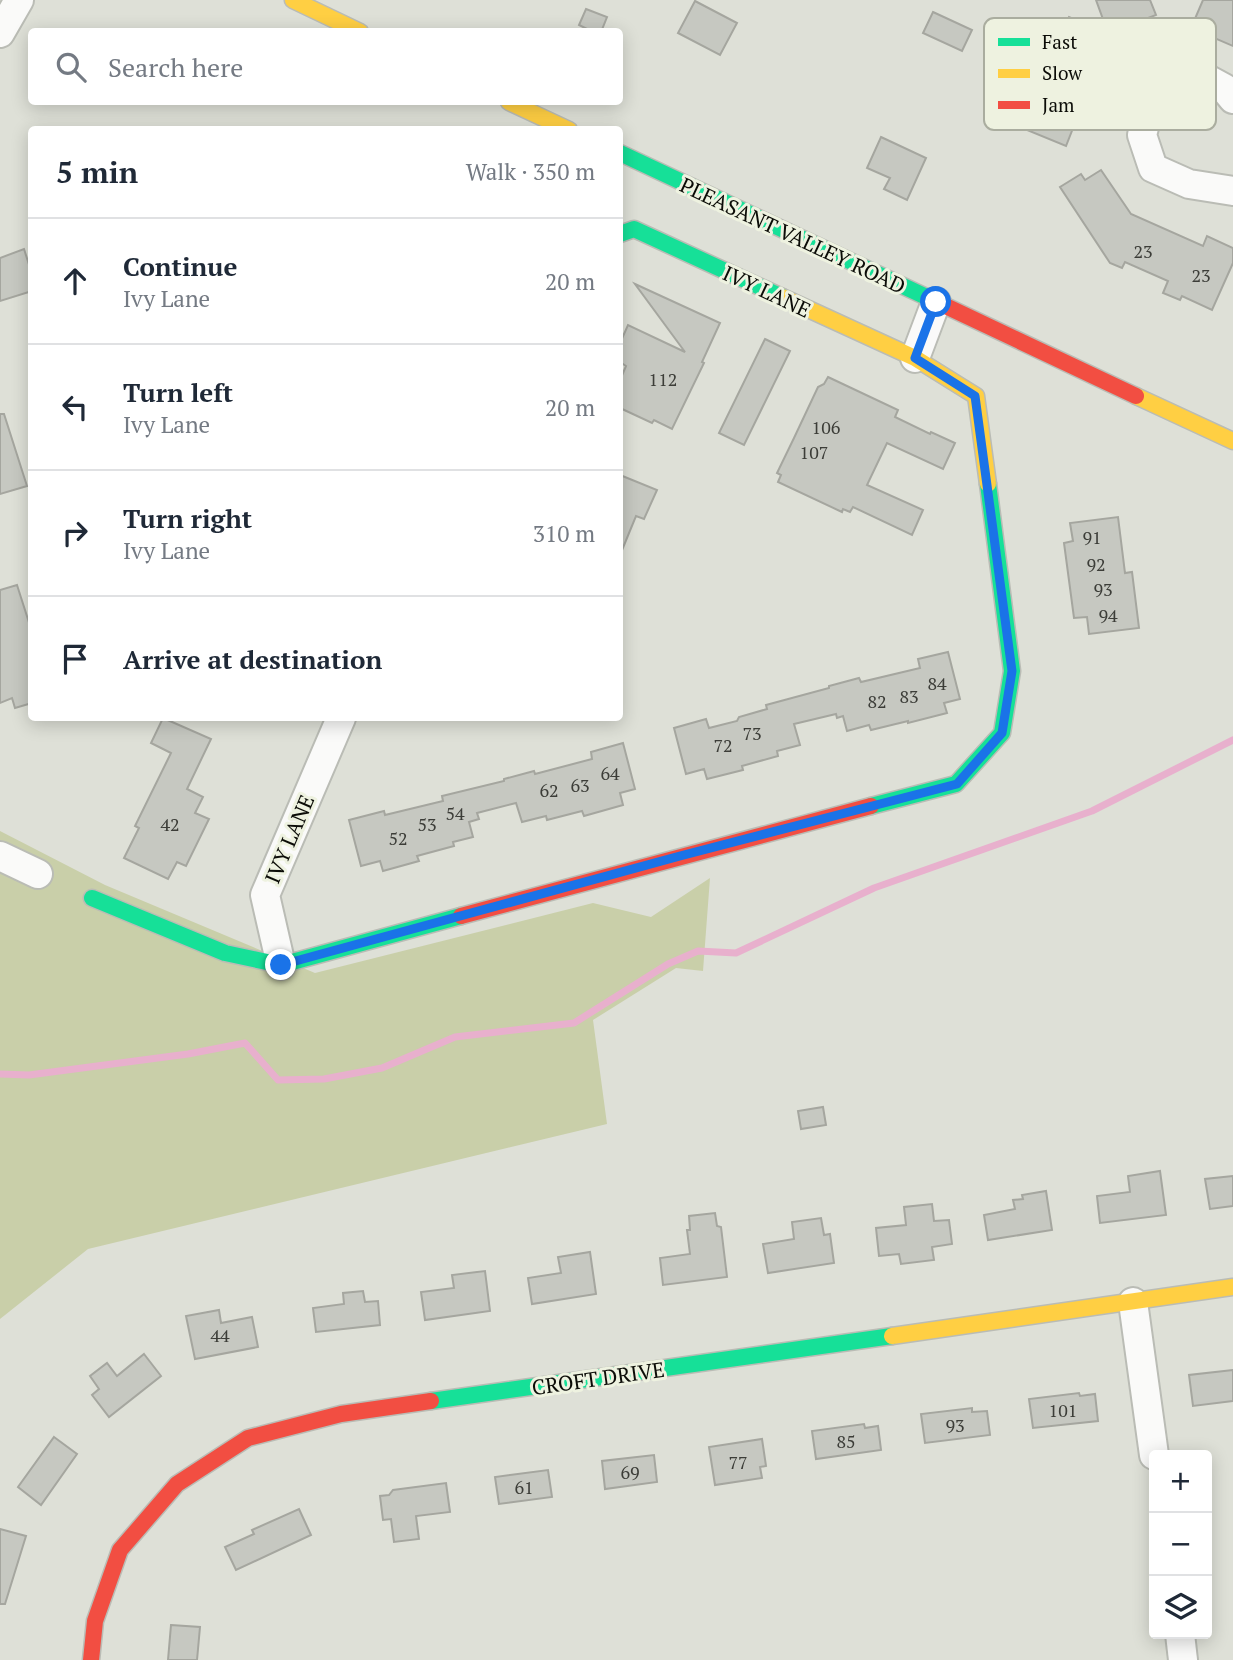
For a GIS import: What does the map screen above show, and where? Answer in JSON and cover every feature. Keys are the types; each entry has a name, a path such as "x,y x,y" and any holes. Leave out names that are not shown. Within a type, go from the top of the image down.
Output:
{"street":[{"path":"0,33 19,0"},
{"path":"293,0 352,28"},
{"path":"1216,84 1224,88 1233,99"},
{"path":"515,105 560,126"},
{"path":"1143,130 1142,135 1153,168 1189,184 1233,191"},
{"name":"PLEASANT VALLEY ROAD","path":"623,154 1233,441"},
{"name":"IVY LANE","path":"93,898 225,953 281,965 957,784 1002,733 1012,671 975,396 915,358 634,229 623,233"},
{"path":"915,358 936,302"},
{"name":"IVY LANE","path":"281,965 265,895 340,721"},
{"path":"0,856 38,874"},
{"name":"CROFT DRIVE","path":"91,1660 95,1621 120,1550 177,1484 248,1438 341,1414 1233,1287"},
{"path":"1133,1302 1153,1450"},
{"path":"1181,1639 1183,1660"}],"green space":[{"path":"0,831 105,885 315,973 593,903 651,917 710,878 703,971 676,968 593,1020 607,1124 88,1249 0,1319"}],"building":[{"path":"1096,0 1150,0 1156,15 1148,18 1103,18"},
{"path":"1203,0 1233,0 1233,46 1216,39 1216,18 1195,18"},
{"path":"695,1 737,23 720,55 678,33"},
{"path":"586,9 607,17 603,28 585,28 579,25"},
{"path":"933,12 972,30 962,51 923,33"},
{"path":"1027,130 1072,130 1066,146"},
{"path":"881,137 926,158 907,200 884,189 890,178 867,168"},
{"path":"1101,170 1131,214 1203,246 1207,236 1233,248 1233,263 1212,310 1182,296 1180,300 1163,293 1168,281 1125,262 1122,268 1110,263 1060,187 1081,174 1085,180"},
{"path":"24,249 28,262 28,292 0,301 0,258"},
{"path":"635,284 720,323 672,429 623,409 623,373 626,366 623,364 623,336 628,325 685,352"},
{"path":"765,339 790,351 744,445 719,433"},
{"path":"828,377 898,410 895,417 955,443 943,469 887,443 867,485 923,510 912,535 853,507 850,512 843,509 842,512 778,482 781,475 777,473 818,387 824,384"},
{"path":"0,414 4,414 27,486 0,494"},
{"path":"623,476 657,490 644,519 636,516 623,548"},
{"path":"1118,517 1125,573 1132,572 1139,628 1089,634 1087,617 1074,618 1064,543 1073,541 1070,523"},
{"path":"17,585 28,619 28,704 15,708 12,698 0,703 0,590"},
{"path":"948,652 960,699 944,703 947,713 871,730 869,725 847,731 843,716 837,718 836,714 794,724 800,745 777,751 778,756 742,766 743,770 707,779 704,769 686,774 674,728 706,719 709,728 737,721 739,717 767,709 766,705 829,686 859,678 861,682 920,668 918,659"},
{"path":"162,721 170,721 211,739 187,789 203,797 195,813 209,819 186,866 177,862 168,879 124,858 139,828 135,826 171,753 151,743"},
{"path":"623,743 635,789 620,793 623,805 584,816 582,811 547,820 546,816 522,822 516,803 477,813 479,819 469,822 473,837 453,842 454,846 417,856 419,861 383,871 380,861 361,866 349,820 384,811 385,815 443,801 442,796 534,771 535,774 592,759 591,752"},
{"path":"823,1107 826,1125 801,1129 798,1111"},
{"path":"1160,1171 1166,1215 1100,1223 1097,1196 1130,1192 1128,1176"},
{"path":"1233,1176 1233,1206 1210,1209 1205,1179"},
{"path":"1046,1191 1052,1230 988,1240 984,1215 1015,1209 1013,1200 1023,1199 1022,1195"},
{"path":"932,1204 934,1221 949,1220 952,1244 932,1247 934,1260 901,1264 899,1254 879,1256 876,1228 906,1225 904,1207"},
{"path":"715,1213 717,1226 721,1227 727,1277 663,1285 660,1258 690,1254 687,1230 690,1230 689,1216"},
{"path":"821,1218 824,1235 830,1234 834,1263 768,1273 763,1244 794,1239 792,1222"},
{"path":"590,1252 596,1294 532,1304 528,1278 561,1273 558,1257"},
{"path":"485,1271 490,1311 425,1320 421,1292 454,1288 452,1275"},
{"path":"363,1291 365,1302 378,1301 380,1325 316,1332 313,1308 344,1304 343,1293"},
{"path":"219,1310 221,1323 252,1317 258,1347 195,1359 186,1316"},
{"path":"144,1354 161,1376 109,1417 92,1395 99,1389 90,1376 107,1363 117,1376"},
{"path":"1233,1370 1233,1401 1193,1406 1189,1375"},
{"path":"1079,1393 1080,1396 1095,1394 1098,1421 1033,1428 1029,1399"},
{"path":"972,1408 972,1412 987,1411 990,1435 925,1443 921,1414"},
{"path":"864,1424 865,1428 878,1426 881,1450 816,1459 812,1431"},
{"path":"54,1437 77,1454 41,1505 18,1487"},
{"path":"762,1439 766,1466 760,1467 762,1478 715,1485 709,1447"},
{"path":"654,1455 657,1482 605,1489 602,1461"},
{"path":"548,1470 552,1497 499,1504 495,1477"},
{"path":"446,1483 450,1512 416,1516 419,1539 394,1542 391,1519 383,1520 380,1496 389,1495 393,1490"},
{"path":"299,1509 311,1535 236,1570 225,1547 254,1534 252,1530"},
{"path":"0,1529 26,1536 5,1604 0,1604"},
{"path":"171,1625 200,1627 197,1660 168,1660"}],"waterway":[{"path":"0,1074 29,1075 188,1054 245,1043 278,1080 324,1079 382,1068 455,1037 574,1023 668,964 698,951 736,953 874,888 1092,811 1233,740"}],"traffic: fast":[{"path":"623,154 935,301"},
{"path":"623,233 634,229 782,297"},
{"path":"871,806 956,784 1002,733 1012,671 988,484"},
{"path":"92,898 225,953 281,965 461,916"},
{"path":"431,1401 892,1336"}],"traffic: slow":[{"path":"293,0 352,28"},
{"path":"515,105 560,126"},
{"path":"782,297 915,358 976,396 988,484"},
{"path":"1136,396 1233,441"},
{"path":"892,1336 1233,1287"}],"traffic: jam":[{"path":"935,301 1136,396"},
{"path":"461,916 871,806"},
{"path":"91,1660 95,1621 120,1550 177,1484 248,1438 341,1414 431,1401"}],"route":[{"path":"281,965 957,784 1002,733 1012,671 975,396 915,358 936,302"}]}
